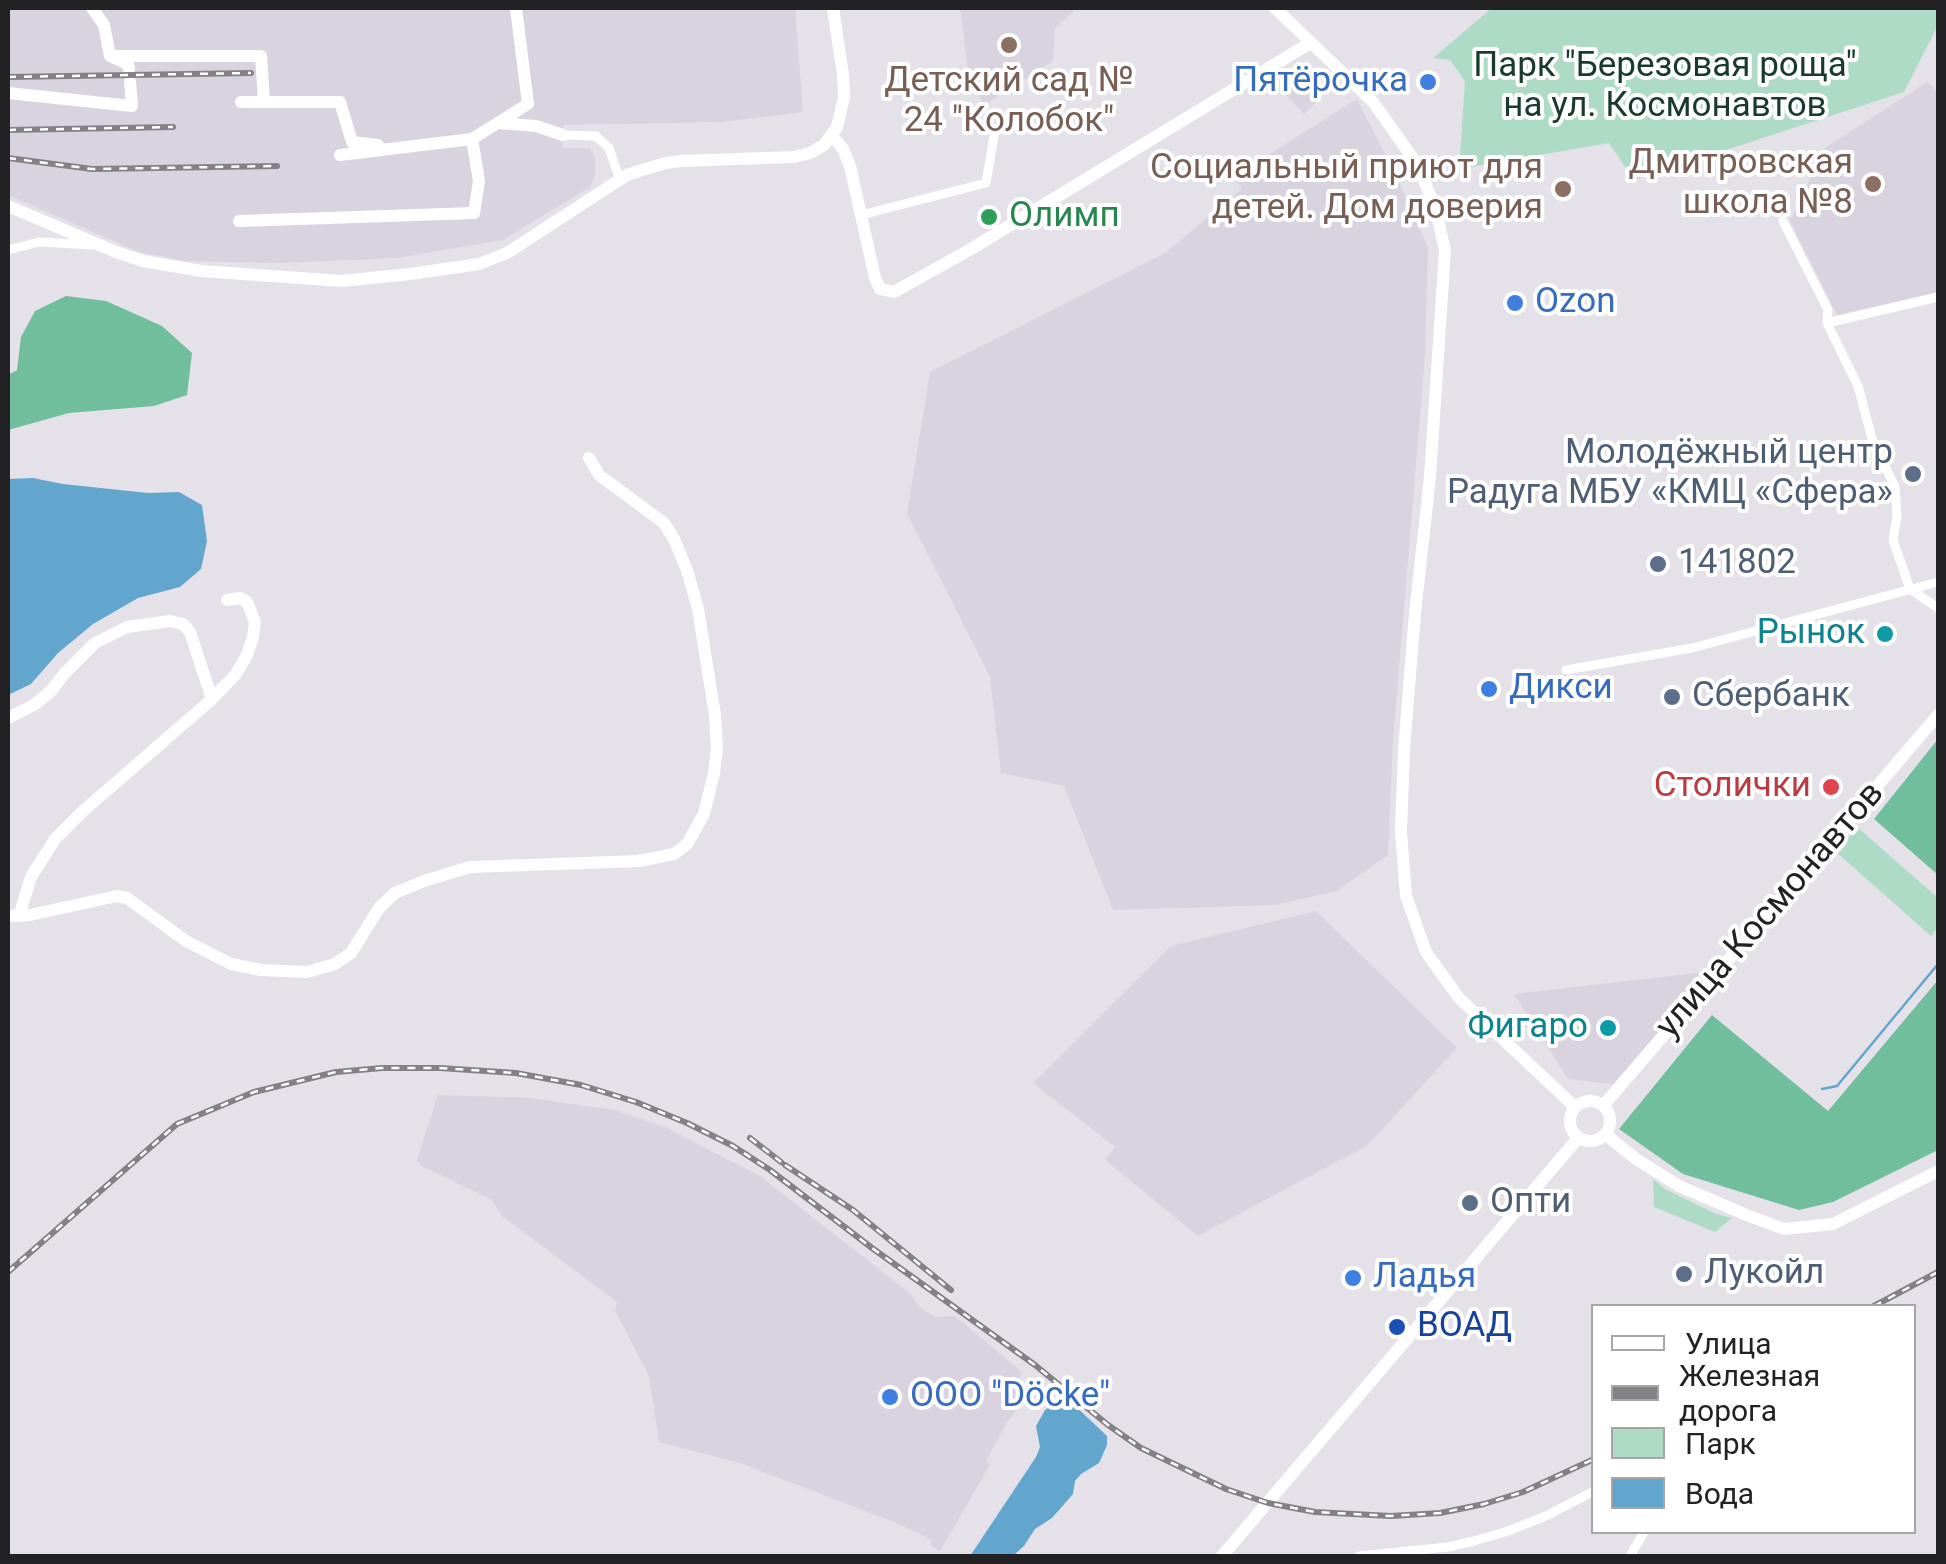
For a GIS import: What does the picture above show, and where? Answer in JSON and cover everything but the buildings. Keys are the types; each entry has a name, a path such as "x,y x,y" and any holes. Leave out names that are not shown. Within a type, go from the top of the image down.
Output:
{"street":[{"path":"92,8 104,25 110,56"},
{"path":"340,155 472,139 528,104 516,8"},
{"path":"8,206 143,261 201,271 342,280 479,264 507,254 627,175 666,162 794,157 824,145 842,114 844,97 833,8"},
{"path":"1274,8 1373,102 1417,164 1435,208 1445,250 1430,478 1404,750 1401,832 1406,896 1426,952 1459,998 1575,1107"},
{"path":"832,136 850,166 874,278 880,288 894,292 1310,42"},
{"path":"8,93 132,106 128,64 110,56"},
{"path":"110,56 261,56 264,102"},
{"path":"241,102 340,102 352,142 406,147"},
{"path":"861,215 986,183 995,130 1020,119"},
{"path":"498,123 536,126 563,135 596,136 609,148 620,180"},
{"path":"239,220 474,214 478,181 472,139"},
{"path":"1783,221 1828,310 1827,323 1858,386 1874,442 1895,487 1897,516 1893,540 1910,589 1938,608"},
{"path":"8,250 38,242 100,246"},
{"path":"1827,323 1938,297"},
{"path":"14,916 116,896 127,898 186,941 232,964 307,972 336,964 352,953 379,908 396,893 424,880 470,867 639,861 674,854 687,844 704,814 717,748 698,609 688,570 664,522 599,475 589,458"},
{"path":"1566,670 1692,648 1938,582"},
{"path":"14,916 31,876 55,838 236,674 254,637 255,622 247,602 240,598 228,600"},
{"path":"8,718 51,691 95,643 127,627 170,621 183,624 190,632 212,696 210,700"},
{"name":"улица Космонавтов","path":"1603,1106 1938,715"},
{"path":"1588,1101 1603,1106 1610,1119 1605,1134 1594,1140 1579,1138 1570,1125 1575,1107 1588,1101"},
{"path":"1605,1134 1678,1186 1784,1229 1833,1224 1938,1171"},
{"path":"1222,1556 1579,1138"},
{"path":"1359,1556 1448,1552 1508,1531 1591,1492"},
{"path":"1630,1556 1642,1535"}],"shaded area":[{"path":"8,8 795,8 803,112 722,122 564,125 562,148 589,148 595,157 595,176 590,187 503,240 397,258 278,263 185,261 139,252 8,195"},
{"name":"Детский сад № 24 \"Колобок\"","path":"960,8 1074,11 1055,28 1053,61 984,105 969,78"},
{"path":"1294,75 1318,100 1304,114 1280,89"},
{"name":"Дмитровская школа №8","path":"1927,82 1938,92 1938,292 1837,315 1790,221 1825,148"},
{"path":"1357,99 1428,247 1425,355 1393,740 1388,855 1337,891 1275,905 1113,910 1064,786 1001,773 990,677 907,513 930,372 1165,253 1242,189 1233,177"},
{"path":"1316,911 1457,1048 1368,1145 1198,1236 1105,1160 1115,1147 1033,1083 1171,946"},
{"path":"1714,971 1613,1084 1568,1079 1514,994"},
{"path":"438,1095 530,1098 614,1110 665,1127 760,1176 911,1294 918,1306 935,1317 955,1316 1022,1372 1019,1407 1006,1424 986,1461 990,1465 940,1551 930,1546 932,1540 894,1522 740,1463 659,1442 649,1376 615,1310 617,1302 502,1216 492,1200 420,1165 417,1160"}],"green space":[{"name":"Парк \"Березовая роща\" на ул. Космонавтов","path":"1492,8 1938,8 1938,25 1904,92 1634,180 1609,143 1459,169 1465,81 1450,60 1433,58"},
{"path":"66,296 106,301 162,326 192,353 187,395 154,406 69,413 8,430 8,375 17,370 21,337 35,311"},
{"path":"1938,739 1938,875 1874,819"},
{"path":"1857,827 1938,898 1938,927 1931,936 1836,852"},
{"path":"1938,980 1938,1150 1833,1202 1799,1210 1683,1174 1619,1129 1712,1015 1828,1111"},
{"path":"1653,1179 1665,1189 1732,1218 1715,1232 1654,1207"}],"water":[{"path":"33,478 148,493 179,492 202,505 207,541 201,569 180,587 138,598 93,624 58,653 31,684 8,695 8,479"},
{"path":"1061,1399 1070,1401 1107,1436 1099,1463 1081,1474 1073,1494 1015,1554 970,1556 1036,1457 1040,1447 1036,1426 1045,1410"}],"waterway":[{"path":"1822,1089 1837,1086 1938,964"}],"railway":[{"path":"8,77 251,73"},
{"path":"8,130 173,127"},
{"path":"8,158 92,169 277,166"},
{"path":"8,1272 177,1124 254,1092 336,1072 382,1068 516,1073 581,1085 636,1102 733,1146 1035,1365 1141,1448 1226,1489 1268,1503 1315,1512 1391,1516 1440,1513 1523,1492 1591,1460"},
{"path":"750,1138 781,1162"},
{"path":"785,1165 853,1210 951,1290"},
{"path":"1878,1304 1938,1272"}],"place":[{"name":"Детский сад № 24 \"Колобок\"","path":"1009,45"},
{"name":"Пятёрочка","path":"1428,82"},
{"name":"Дмитровская школа №8","path":"1873,184"},
{"name":"Социальный приют для детей. Дом доверия","path":"1563,189"},
{"name":"Олимп","path":"989,217"},
{"name":"Ozon","path":"1515,303"},
{"name":"Молодёжный центр Радуга МБУ «КМЦ «Сфера»","path":"1913,474"},
{"name":"141802","path":"1658,564"},
{"name":"Рынок","path":"1885,634"},
{"name":"Дикси","path":"1489,689"},
{"name":"Сбербанк","path":"1672,697"},
{"name":"Столички","path":"1831,787"},
{"name":"Фигаро","path":"1608,1028"},
{"name":"Опти","path":"1470,1203"},
{"name":"Лукойл","path":"1684,1274"},
{"name":"Ладья","path":"1353,1278"},
{"name":"ВОАД","path":"1397,1327"},
{"name":"ООО \"Döcke\"","path":"890,1397"}]}
